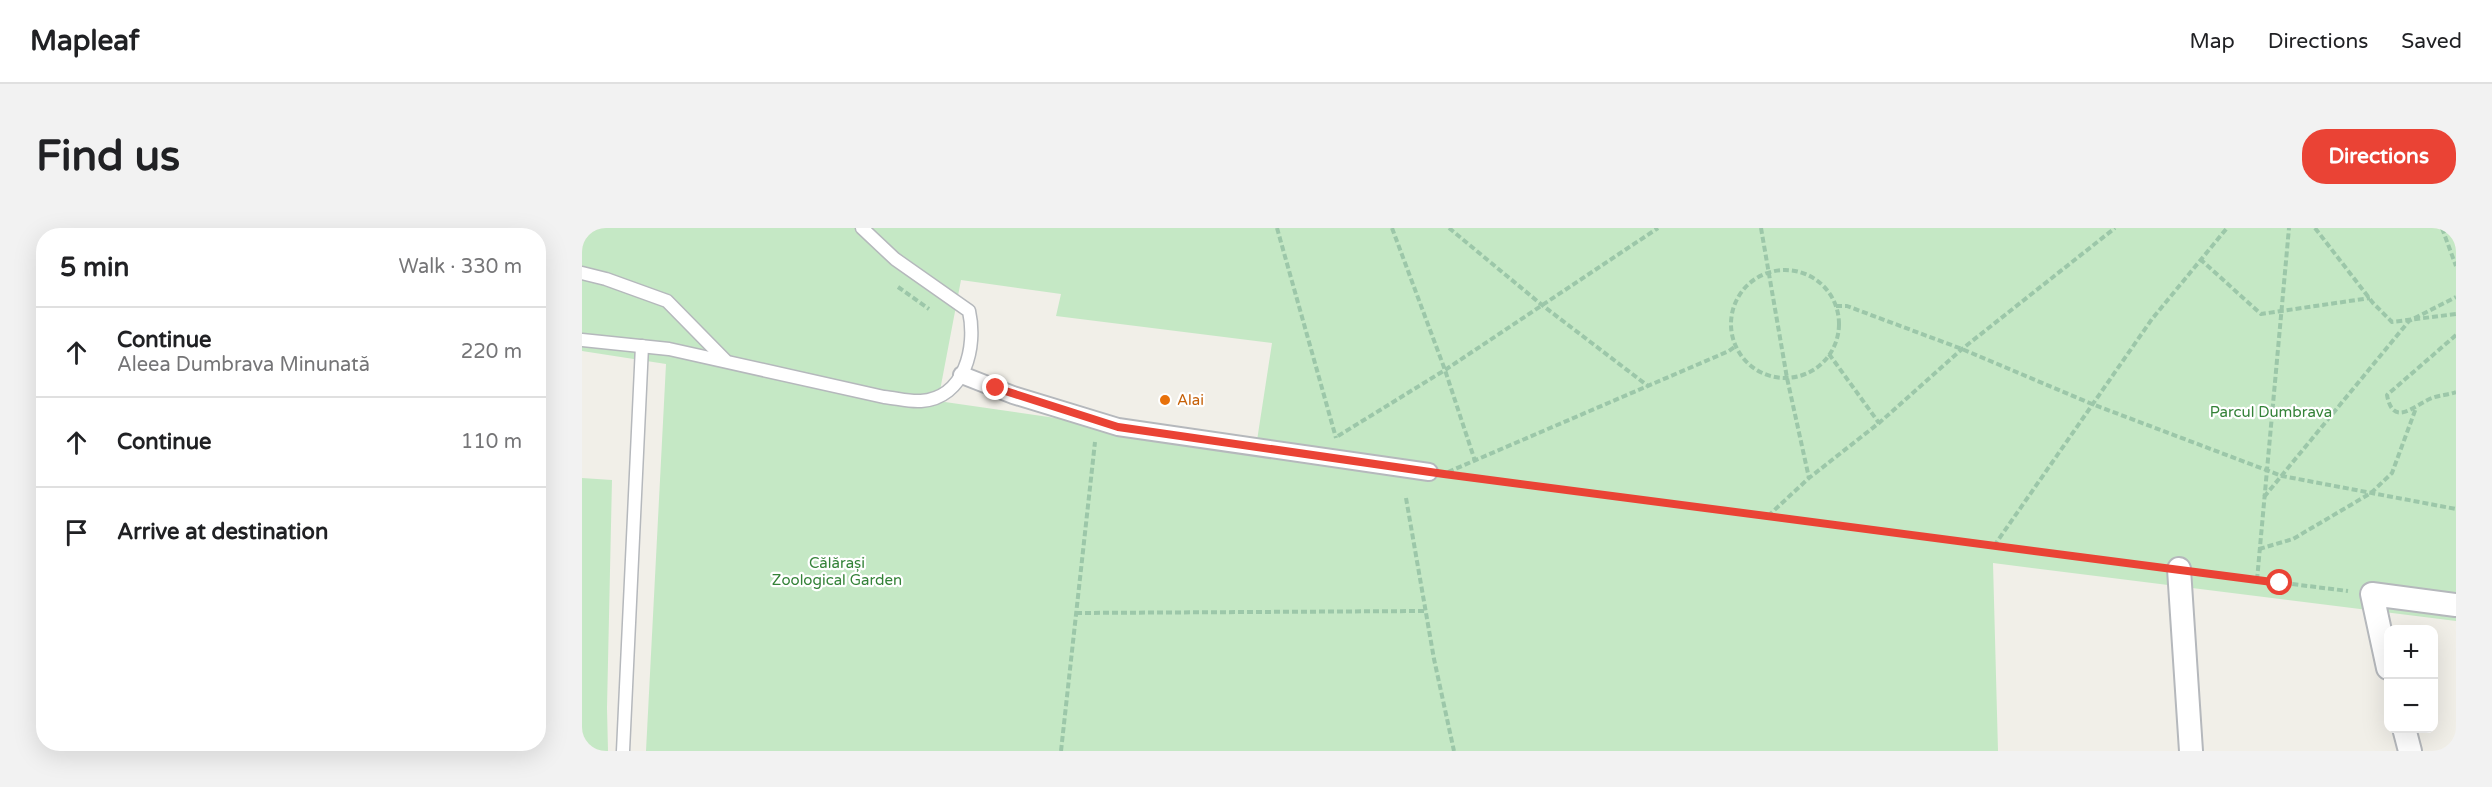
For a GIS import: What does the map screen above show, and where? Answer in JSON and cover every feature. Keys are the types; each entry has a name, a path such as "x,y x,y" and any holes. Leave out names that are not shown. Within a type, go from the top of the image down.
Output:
{"street":[{"path":"962,375 1013,395 1118,427 1436,473"},
{"path":"2179,569 2191,751"},
{"path":"2384,650 2372,594 2456,605"},
{"path":"2405,733 2410,751"}],"lane":[{"path":"582,340 669,349 884,397 920,401 943,395 962,375 971,344 969,311 895,259 862,228"},
{"path":"582,273 606,279 667,301 726,361"},
{"path":"623,751 642,346"}],"path":[{"path":"1277,228 1336,438"},
{"path":"1392,228 1445,370 1475,461"},
{"path":"1449,228 1542,305 1649,386"},
{"path":"1310,455 1445,370 1658,228"},
{"path":"1761,228 1787,378 1809,478"},
{"path":"1768,516 1809,478 1879,423 1962,349 2115,228"},
{"path":"1994,546 2152,319 2227,228"},
{"path":"2257,580 2279,313 2289,228"},
{"path":"2315,228 2370,298 2392,322 2456,315"},
{"path":"2442,228 2456,266"},
{"path":"2200,259 2261,314 2370,298"},
{"path":"1786,270 1802,272 1816,280 1828,291 1836,306 1839,316 1838,336 1829,354 1815,368 1797,376 1787,378 1766,375 1748,363 1736,346 1731,324 1736,301 1749,283 1769,272 1786,270"},
{"path":"2264,498 2409,321 2456,297"},
{"path":"1836,306 1847,306 1962,349 2092,405 2282,476 2456,509"},
{"path":"2456,335 2387,395 2389,405 2395,411 2410,412 2431,398 2456,392"},
{"path":"1436,473 1475,461 1736,346"},
{"path":"1829,354 1879,423"},
{"path":"2259,549 2293,539 2371,493 2392,473 2416,408"},
{"path":"1061,751 1097,421"},
{"path":"1436,473 2372,594"},
{"path":"1406,498 1454,751"},
{"path":"1076,613 1426,611"}],"green space":[{"path":"582,228 2456,228 2456,621 1993,563 1998,751 646,751 666,364 582,351","holes":["961,280 1061,294 1056,316 1272,343 1256,447 938,401"]},
{"path":"582,478 612,480 608,751 582,751"}],"place":[{"name":"Alai","path":"1165,400"}],"route":[{"path":"996,388 1118,427 1444,474 2280,583"}],"park label":[{"name":"Parcul Dumbrava","path":"2271,412"},
{"name":"Călărași Zoological Garden","path":"837,572"}]}
